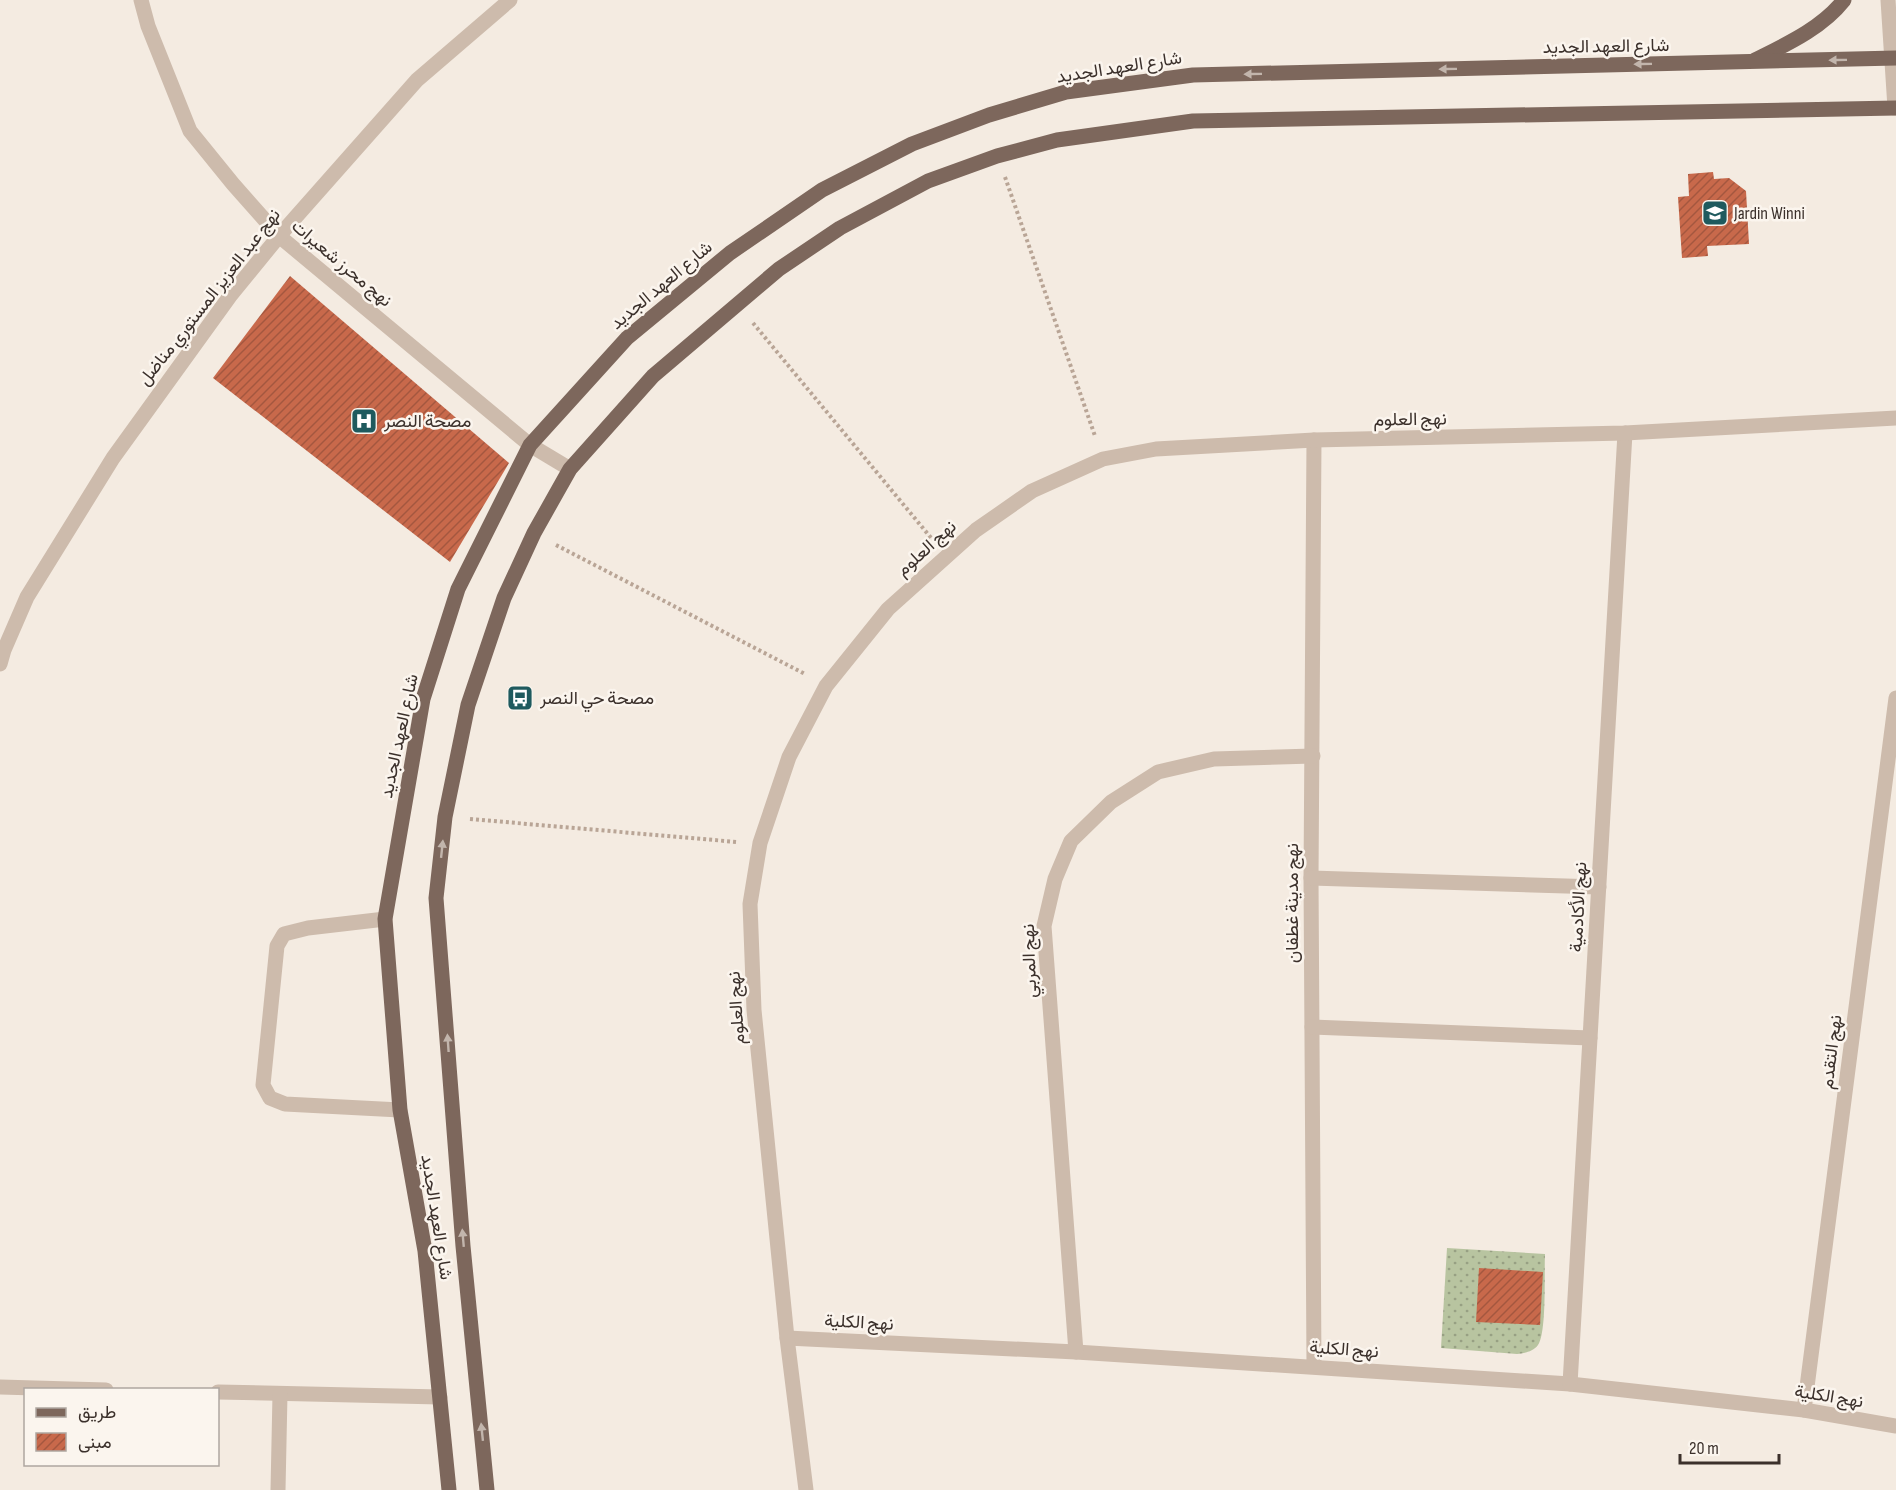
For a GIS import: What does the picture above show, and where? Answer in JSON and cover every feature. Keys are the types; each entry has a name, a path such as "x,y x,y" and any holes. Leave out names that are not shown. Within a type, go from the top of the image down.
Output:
{"main road":[{"path":"1752,62 1794,41 1837,9 1844,0"},
{"name":"شارع العهد الجديد","path":"449,1490 425,1251 400,1110 385,919 423,699 459,589 530,445 627,338 730,253 822,190 912,144 989,115 1066,92 1193,75 1894,58"},
{"name":"شارع العهد الجديد","path":"487,1490 463,1246 436,898 445,817 468,705 504,598 534,533 570,469 653,376 779,269 840,228 928,181 998,156 1057,140 1193,121 1896,108"}],"street":[{"name":"نهج محرز شعيرات","path":"141,0 148,26 190,131 279,236 530,445 570,469"},
{"name":"نهج عبد العزيز المستوري مناضل","path":"0,664 27,597 113,458 230,296 279,236 417,80 510,0"},
{"path":"1888,0 1896,108"},
{"name":"نهج العلوم","path":"806,1490 787,1338 754,1010 750,904 760,843 789,757 826,686 888,609 976,530 1032,491 1103,459 1156,449 1314,440 1625,433 1896,418"},
{"name":"نهج الأكادمية","path":"1570,1384 1625,433"},
{"name":"نهج مدينة غطفان","path":"1314,440 1311,878 1314,1366"},
{"name":"نهج التقدم","path":"1804,1410 1896,698"},
{"name":"نهج المربي","path":"1076,1352 1044,926 1055,879 1071,841 1111,802 1158,772 1214,759 1313,756"},
{"path":"1311,878 1599,887"},
{"path":"385,919 308,928 284,934 277,946 262,1084 270,1098 285,1104 400,1110"},
{"path":"1312,1027 1590,1038"},
{"name":"نهج الكلية","path":"787,1338 1076,1352 1570,1384 1804,1410 1896,1426"},
{"path":"0,1387 53,1388"},
{"path":"219,1392 440,1397"},
{"path":"278,1490 280,1394"}],"path":[{"path":"998,156 1103,459"},
{"path":"737,304 947,556"},
{"path":"534,533 826,686"},
{"path":"445,817 760,843"}],"green space":[{"path":"1447,1248 1545,1254 1543,1328 1538,1345 1534,1349 1517,1354 1441,1348"}],"building":[{"path":"1713,172 1714,179 1729,178 1746,191 1749,244 1707,246 1708,256 1682,258 1678,197 1689,196 1688,174"},
{"name":"مصحة النصر","path":"290,276 509,463 450,562 213,378"},
{"path":"1479,1268 1543,1272 1540,1325 1476,1322"}],"place":[{"name":"Jardin Winni","path":"1715,213"},
{"name":"مصحة النصر","path":"364,421"},
{"name":"مصحة حي النصر","path":"520,698"}]}
